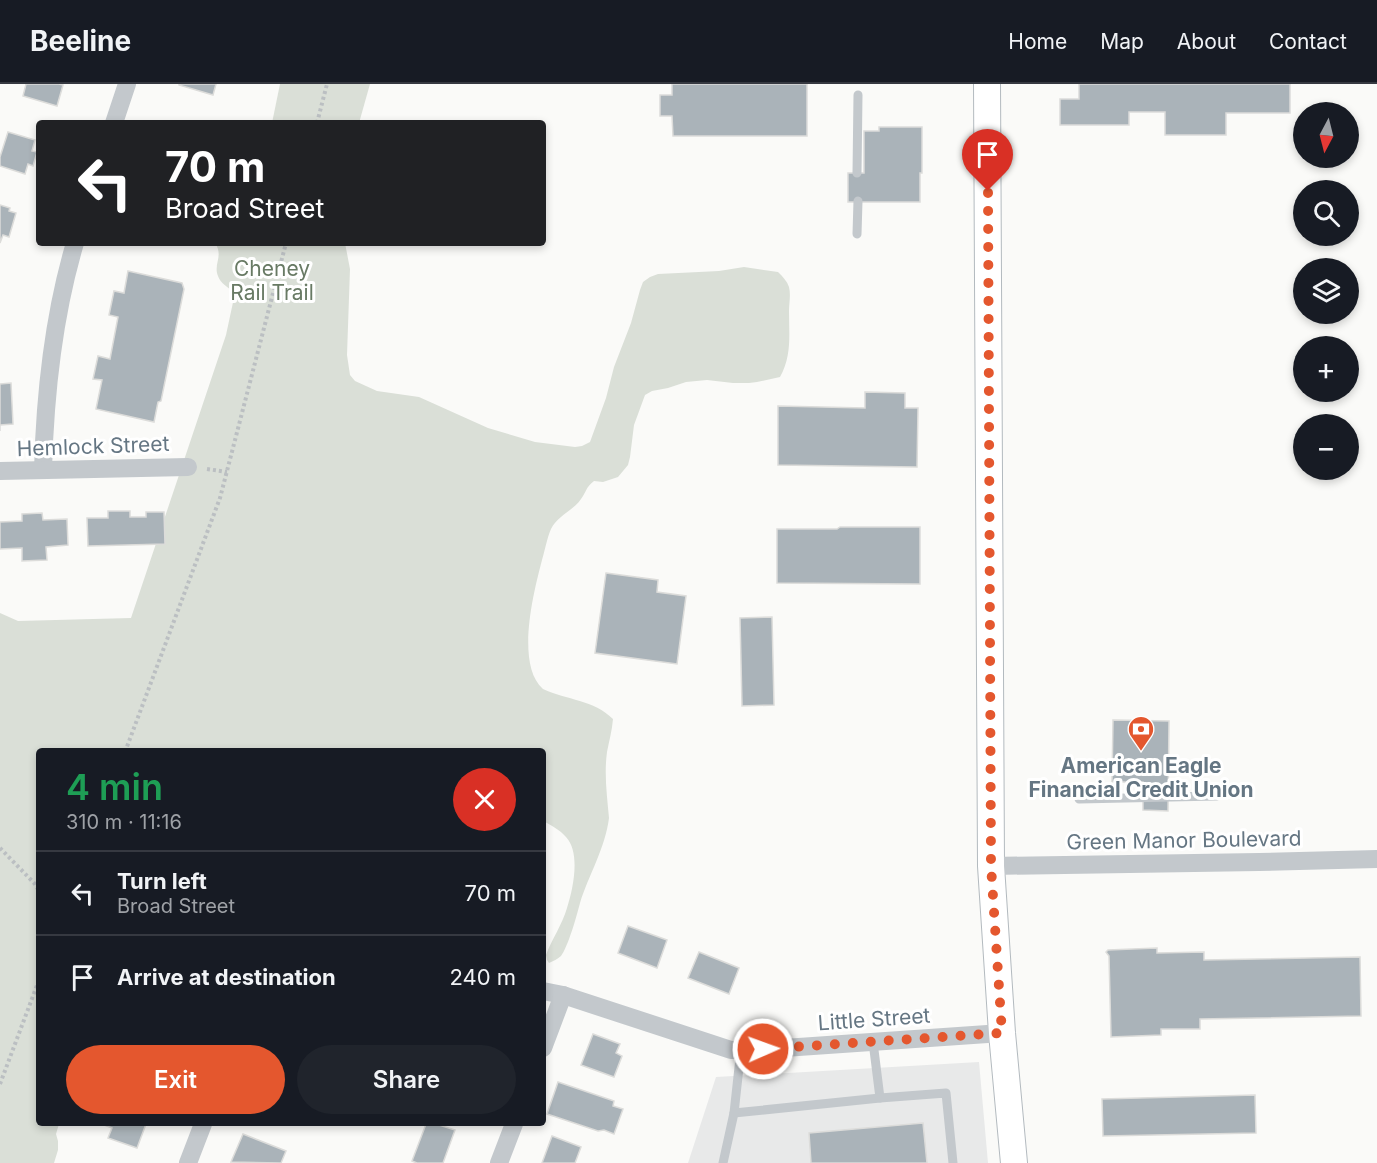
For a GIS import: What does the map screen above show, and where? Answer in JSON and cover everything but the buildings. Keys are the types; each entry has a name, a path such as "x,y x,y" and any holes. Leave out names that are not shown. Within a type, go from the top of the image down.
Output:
{"main road":[{"path":"987,84 991,866 1002,1033 1014,1163"}],"street":[{"path":"115,120 127,84"},
{"path":"43,470 46,396 53,341 66,274 74,246"},
{"name":"Hemlock Street","path":"0,471 188,467"},
{"name":"Green Manor Boulevard","path":"991,866 1377,859"},
{"name":"Little Street","path":"546,992 564,995 731,1050 1002,1033"},
{"path":"546,1040 564,995"},
{"path":"188,1163 202,1126"},
{"path":"498,1163 513,1126"}],"lane":[{"path":"857,173 858,95"},
{"path":"857,234 858,201"},
{"path":"1079,799 1217,796"},
{"path":"873,1042 880,1098"},
{"path":"723,1163 734,1113 741,1050"},
{"path":"734,1113 946,1093 953,1163"}],"path":[{"path":"318,120 327,84"},
{"path":"126,748 220,498 285,246"},
{"path":"0,848 36,886"},
{"path":"0,1084 36,989"}],"shaded area":[{"path":"979,1062 988,1163 688,1163 716,1077"}],"green space":[{"path":"280,84 370,84 360,120 273,120"},
{"name":"Cheney Rail Trail","path":"217,246 346,246 350,269 347,355 350,375 355,381 377,391 419,397 488,428 535,442 575,447 590,442 643,282 658,274 719,271 744,267 778,272 790,290 788,353 780,377 749,383 707,380 686,382 645,395 634,425 628,465 618,477 591,483 578,503 554,524 550,533 535,590 529,627 530,663 535,678 543,689 589,704 613,719 606,760 609,818 607,829 572,931 561,956 555,960 549,963 546,955 567,908 573,881 574,861 571,844 566,837 546,823 546,748 36,748 36,1126 58,1126 56,1134 58,1150 54,1163 0,1163 0,613 18,621 131,618 226,335 235,293 219,279"}],"place":[{"name":"American Eagle Financial Credit Union","path":"1141,752"}],"route":[{"path":"763,1049 1002,1033 991,866 988,191"}]}
